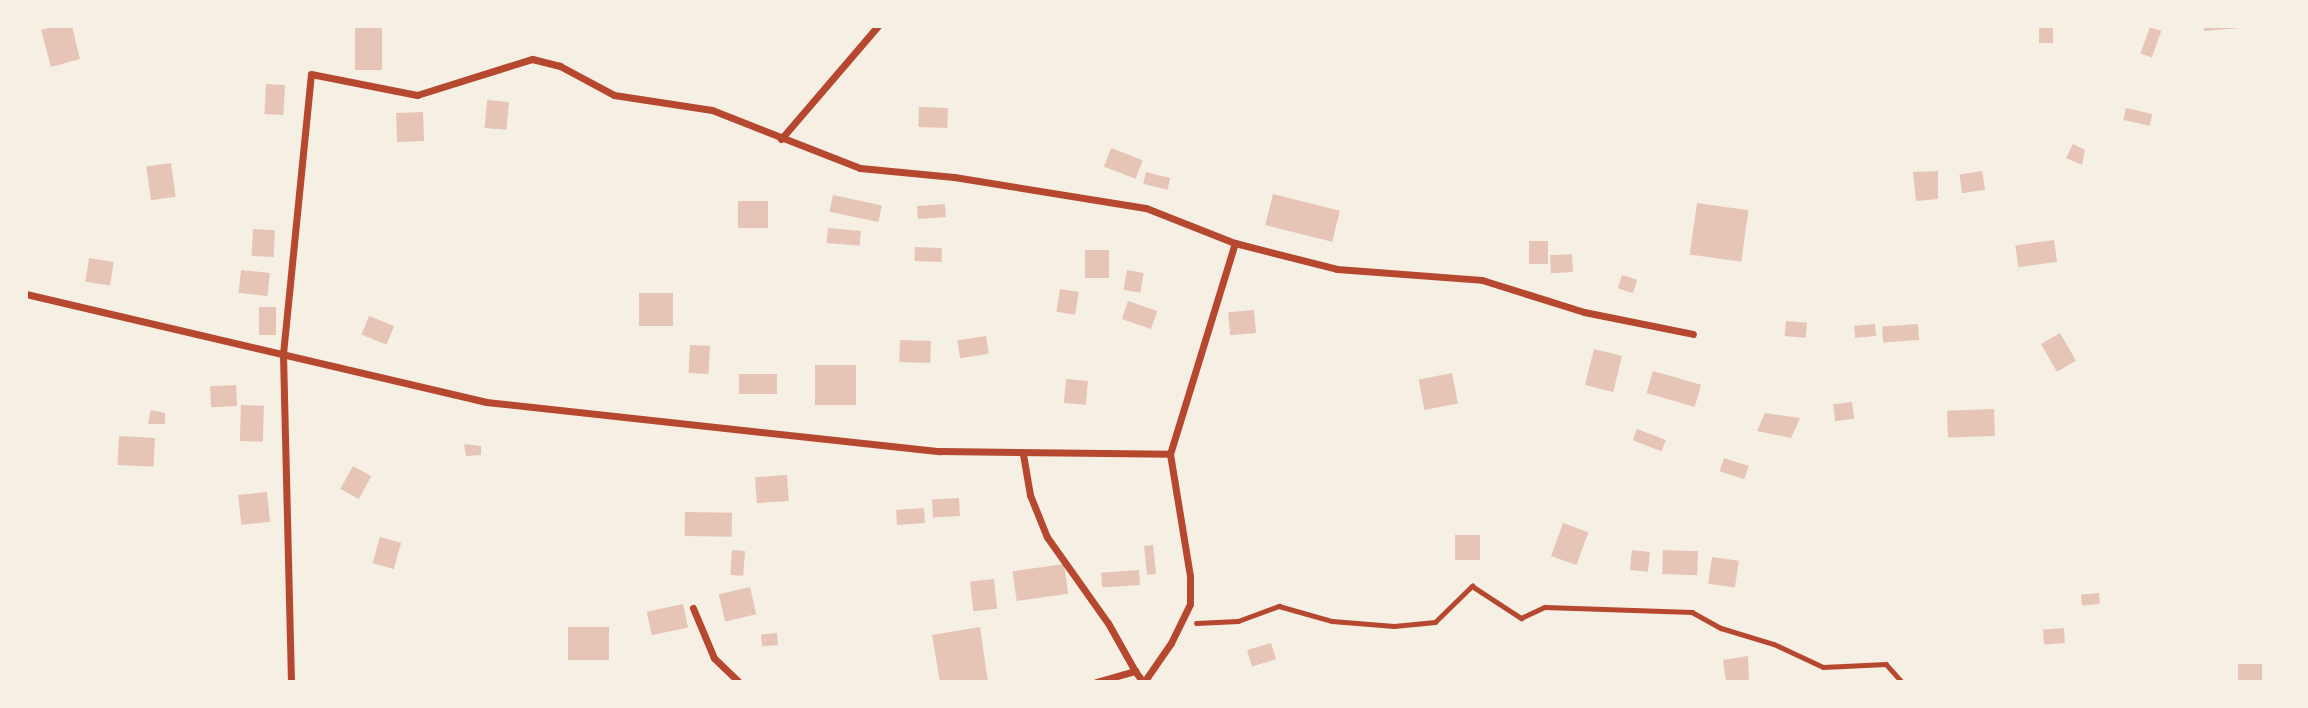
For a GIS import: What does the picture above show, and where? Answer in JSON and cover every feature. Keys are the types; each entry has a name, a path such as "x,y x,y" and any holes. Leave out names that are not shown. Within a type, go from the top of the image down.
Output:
{"street":[{"path":"781,139 878,26"},
{"path":"291,682 283,354 312,74 417,95 532,59 560,66 614,95 712,110 781,139 860,167 954,177 1146,208 1235,243 1337,269 1482,280 1584,312 1693,334"},
{"path":"1023,454 1030,495 1047,537 1108,623 1144,682 1190,604 1190,576 1170,454 1235,243"},
{"path":"26,294 486,402 939,451 1170,454"},
{"path":"693,608 714,658 739,682"},
{"path":"1096,682 1135,671"}],"path":[{"path":"1181,623 1237,621 1279,606 1332,621 1394,626 1435,622 1472,586 1521,618 1545,607 1692,612 1721,628 1774,644 1824,667 1886,664 1902,682"}],"building":[{"path":"72,26 80,59 51,67 41,30"},
{"path":"355,26 382,26 382,70 355,70"},
{"path":"2039,26 2053,26 2053,43 2039,43"},
{"path":"2204,26 2241,26 2241,28 2204,31"},
{"path":"2150,27 2161,31 2152,57 2140,53"},
{"path":"266,84 285,85 283,115 264,114"},
{"path":"487,100 509,102 506,130 485,128"},
{"path":"919,107 948,108 947,128 918,127"},
{"path":"2126,108 2152,114 2150,126 2123,120"},
{"path":"423,112 424,141 397,142 396,113"},
{"path":"2073,144 2085,150 2082,165 2066,158"},
{"path":"1111,148 1143,160 1136,179 1104,167"},
{"path":"171,163 176,197 151,200 146,166"},
{"path":"1938,171 1938,199 1916,201 1913,172"},
{"path":"1982,171 1985,190 1962,193 1959,175"},
{"path":"1146,172 1170,178 1167,190 1143,184"},
{"path":"1273,194 1340,211 1332,242 1265,225"},
{"path":"833,195 882,205 878,222 829,212"},
{"path":"738,201 768,201 768,228 738,228"},
{"path":"1697,203 1748,210 1741,262 1690,254"},
{"path":"945,204 946,217 918,219 917,206"},
{"path":"828,228 861,231 860,246 827,243"},
{"path":"253,229 275,230 274,257 252,256"},
{"path":"2054,240 2057,262 2018,267 2015,245"},
{"path":"1529,241 1548,241 1548,264 1529,264"},
{"path":"915,247 942,248 941,262 915,261"},
{"path":"1085,250 1109,250 1109,278 1085,278"},
{"path":"1572,254 1573,272 1551,273 1550,255"},
{"path":"89,258 114,262 110,286 85,282"},
{"path":"241,270 270,273 267,296 239,293"},
{"path":"1127,270 1144,273 1140,293 1124,290"},
{"path":"1622,275 1637,280 1633,293 1618,288"},
{"path":"1060,289 1079,292 1075,315 1056,312"},
{"path":"639,293 673,293 673,326 639,326"},
{"path":"1128,301 1157,311 1151,329 1122,319"},
{"path":"259,307 276,307 276,335 259,335"},
{"path":"1254,310 1256,333 1230,335 1228,312"},
{"path":"369,316 394,326 387,345 362,335"},
{"path":"1786,321 1807,323 1806,338 1785,336"},
{"path":"1875,324 1876,336 1855,338 1854,326"},
{"path":"1918,324 1919,340 1883,342 1882,327"},
{"path":"2060,333 2076,361 2057,372 2041,344"},
{"path":"986,336 989,354 960,358 957,341"},
{"path":"900,340 931,341 930,363 899,362"},
{"path":"690,345 710,346 709,374 689,373"},
{"path":"1594,349 1622,356 1613,392 1585,385"},
{"path":"815,365 856,365 856,405 815,405"},
{"path":"1653,371 1701,385 1695,407 1647,393"},
{"path":"1452,373 1458,403 1425,410 1419,379"},
{"path":"739,374 777,374 777,394 739,394"},
{"path":"1066,379 1088,381 1086,405 1064,403"},
{"path":"236,385 237,406 211,407 210,386"},
{"path":"1852,402 1854,419 1835,421 1833,404"},
{"path":"241,405 264,406 263,442 240,441"},
{"path":"1994,409 1995,436 1948,438 1947,411"},
{"path":"151,410 165,413 165,424 148,424"},
{"path":"1765,413 1800,418 1791,438 1757,431"},
{"path":"1637,429 1666,440 1662,451 1633,440"},
{"path":"119,436 155,438 153,467 117,465"},
{"path":"464,444 481,446 481,455 466,456"},
{"path":"1724,458 1749,466 1744,479 1720,471"},
{"path":"353,466 371,476 359,499 340,489"},
{"path":"787,475 789,501 757,503 755,477"},
{"path":"267,492 270,522 241,525 238,495"},
{"path":"959,498 960,516 933,517 932,499"},
{"path":"924,508 925,523 897,525 896,510"},
{"path":"685,512 732,513 732,537 685,536"},
{"path":"1563,523 1588,532 1576,565 1551,556"},
{"path":"1455,535 1480,535 1480,560 1455,560"},
{"path":"380,537 401,543 394,569 373,563"},
{"path":"1153,545 1156,574 1147,575 1144,546"},
{"path":"732,550 745,551 743,576 730,575"},
{"path":"1632,550 1650,552 1648,572 1630,570"},
{"path":"1663,550 1698,551 1697,575 1662,574"},
{"path":"1712,557 1739,561 1735,587 1708,584"},
{"path":"1064,564 1068,594 1017,601 1013,571"},
{"path":"1139,570 1140,585 1102,588 1101,573"},
{"path":"994,579 997,609 973,611 970,582"},
{"path":"750,587 756,614 725,621 719,594"},
{"path":"2099,593 2100,604 2082,606 2081,595"},
{"path":"683,604 688,627 652,635 647,612"},
{"path":"568,627 609,627 609,660 568,660"},
{"path":"980,627 988,682 940,682 932,635"},
{"path":"2064,628 2065,643 2044,644 2043,629"},
{"path":"777,633 778,645 762,646 761,634"},
{"path":"1271,643 1276,659 1252,667 1247,650"},
{"path":"1748,656 1749,682 1726,682 1723,660"},
{"path":"2238,664 2262,664 2262,682 2238,682"}]}
